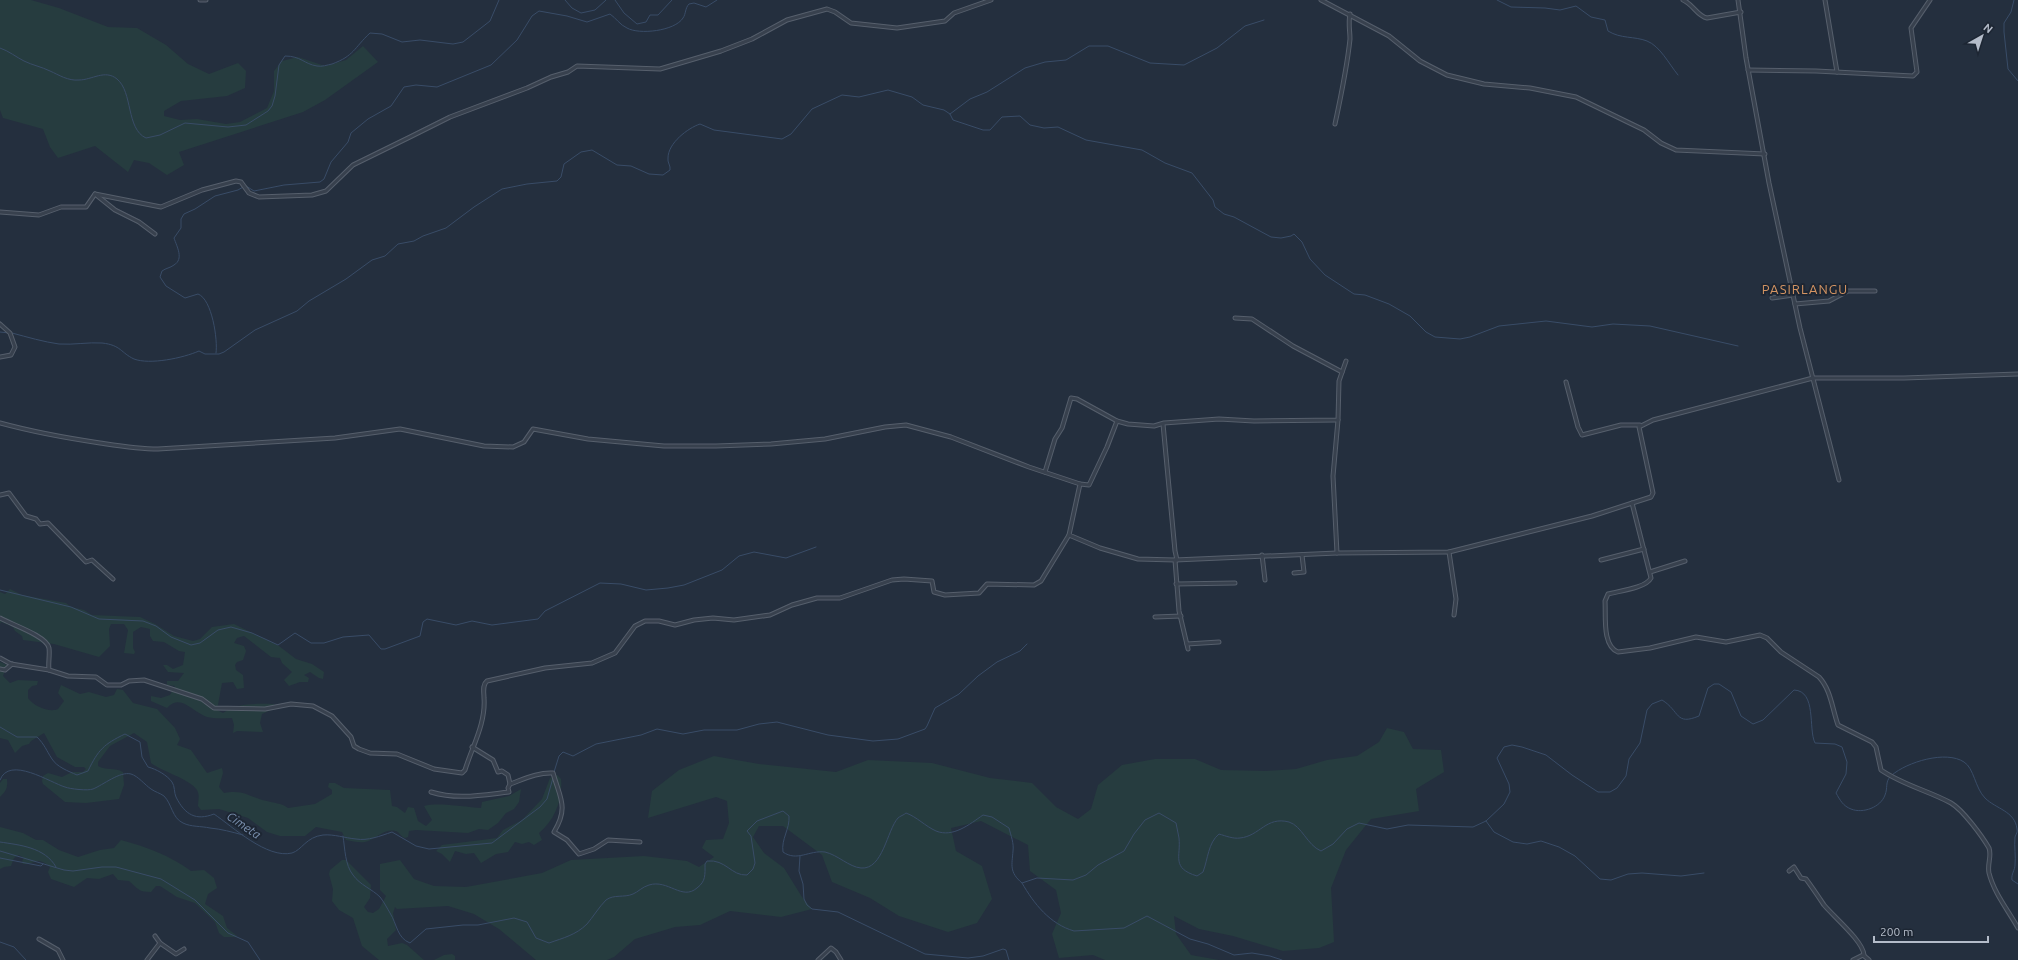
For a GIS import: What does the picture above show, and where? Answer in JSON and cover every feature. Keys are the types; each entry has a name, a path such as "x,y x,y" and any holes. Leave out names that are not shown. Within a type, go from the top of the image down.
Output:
{"street":[{"path":"200,0 206,0"},
{"path":"95,194 161,207 202,190 236,181 241,182 248,193 259,197 312,195 326,191 353,165 450,117 527,88 551,77 568,72 577,66 660,69 721,51 752,39 787,20 827,9 835,12 851,23 897,28 945,21 954,13 991,0"},
{"path":"1321,0 1389,36 1420,61 1447,75 1484,84 1530,88 1576,97 1644,130 1661,143 1676,150 1765,154"},
{"path":"1684,0 1689,2 1703,17 1707,18 1741,12"},
{"path":"1738,0 1741,12 1748,70 1793,295 1839,480"},
{"path":"1825,0 1837,72"},
{"path":"1748,70 1916,75 1917,72 1911,28 1930,0"},
{"path":"1335,124 1344,84 1350,39 1348,23 1350,14"},
{"path":"0,212 39,215 61,207 86,206 95,194"},
{"path":"95,194 115,210 139,222 155,234"},
{"path":"1795,304 1829,301 1848,291 1875,292"},
{"path":"1772,298 1793,295"},
{"path":"1236,318 1252,319 1293,346 1342,372"},
{"path":"0,324 10,333 15,347 11,355 0,356"},
{"path":"1337,553 1333,476 1338,420 1339,381 1346,361"},
{"path":"1566,382 1578,427 1582,435 1621,426 1640,425 1653,420 1813,378 1926,378 2018,374"},
{"path":"1044,472 1055,439 1062,428 1071,398 1077,399 1117,421 1149,425 1219,419 1254,421 1338,420"},
{"path":"0,423 34,432 69,438 132,448 153,449 335,438 400,429 484,446 498,447 513,447 524,442 533,429 588,439 657,445 723,446 771,444 825,439 885,427 906,425 951,437 1044,472 1080,484 1089,485 1107,448 1117,421"},
{"path":"1163,424 1176,560 1176,584 1188,649"},
{"path":"1069,535 1120,555 1138,559 1176,560 1262,555 1449,552 1592,516 1650,498 1653,493 1640,436 1640,425"},
{"path":"0,658 12,664 49,670 68,676 96,677 107,685 121,685 129,681 144,680 202,699 214,708 266,709 291,704 312,706 332,716 351,736 354,746 359,749 370,753 403,756 434,769 464,772 480,728 484,702 483,687 486,682 545,668 592,663 615,653 635,626 641,622 659,621 677,625 694,620 713,618 734,620 770,615 804,601 817,598 840,598 892,580 904,579 932,581 934,592 945,595 979,593 987,584 1034,585 1040,581 1069,535 1080,484"},
{"path":"0,495 9,493 26,516 36,519 40,524 48,523 86,562 92,560 113,580"},
{"path":"1632,503 1651,578 1648,582 1637,587 1608,594 1606,596 1605,601 1608,642 1612,648 1618,652 1650,648 1696,637 1726,642 1755,636 1767,638 1781,652 1819,677 1827,687 1838,725 1872,742 1881,770 1896,779 1951,803 1964,813 1990,848 1989,874 1996,892 2018,928"},
{"path":"1602,560 1644,549"},
{"path":"1449,552 1456,600 1454,615"},
{"path":"1262,555 1265,580"},
{"path":"1294,573 1304,572 1302,555"},
{"path":"1650,572 1684,561"},
{"path":"1176,584 1235,583"},
{"path":"1155,617 1181,616"},
{"path":"0,618 29,632 47,644 49,648 49,670"},
{"path":"1187,644 1219,642"},
{"path":"0,669 5,670 12,664"},
{"path":"431,792 457,798 487,796 509,792 508,788 510,784 508,775 502,771 498,772 493,760 472,747"},
{"path":"510,784 532,778 536,775 553,773 562,801 558,826 554,832 567,840 579,854 594,849 608,840 640,842"},
{"path":"1788,871 1794,867 1801,878 1806,879 1823,904 1855,939 1862,949 1864,956 1869,960"},
{"path":"155,936 160,943 176,954 184,949"},
{"path":"39,940 58,950 63,960"},
{"path":"148,960 160,943"},
{"path":"818,960 831,948 836,952 841,960"},
{"path":"1853,960 1864,956"}],"green space":[{"path":"0,0 31,0 59,8 108,27 137,28 166,45 188,64 209,74 238,63 246,71 245,88 227,96 181,101 164,111 164,116 180,120 197,119 226,124 240,122 267,108 274,91 274,71 282,61 298,57 325,66 346,60 363,46 378,62 325,100 303,112 179,152 184,165 167,175 149,163 134,160 128,172 95,146 58,158 50,147 43,129 3,118 0,110"},
{"path":"10,589 22,595 66,603 71,607 84,610 92,615 140,617 155,624 174,636 193,641 200,639 212,627 234,624 279,646 296,659 312,664 324,672 323,679 310,672 304,675 309,678 308,682 300,682 289,686 284,680 292,672 282,663 280,658 271,657 244,636 237,638 234,643 244,646 246,651 243,660 237,662 235,665 236,670 243,675 244,688 237,689 233,682 222,683 217,710 223,713 229,709 241,705 274,704 273,709 262,714 260,723 263,732 237,731 233,733 234,725 232,718 207,717 182,703 177,702 167,708 151,701 151,696 161,698 170,695 175,686 167,685 167,681 178,681 184,673 168,672 163,665 167,665 173,669 183,665 185,652 179,651 164,642 153,641 150,636 150,629 141,627 133,632 134,654 124,653 128,630 124,624 111,624 109,629 110,646 99,657 54,644 23,640 22,636 15,631 13,627 1,622 0,624 0,592 5,594"},
{"path":"0,662 7,665 3,676 10,683 18,680 38,681 37,685 32,686 28,690 28,698 34,704 42,708 51,710 58,709 64,701 58,693 61,685 80,694 89,692 106,697 114,695 117,689 123,690 133,703 157,709 175,728 180,739 177,745 191,750 207,773 222,768 223,773 219,787 224,793 242,793 280,804 288,808 315,804 332,794 332,790 328,787 329,783 335,783 344,788 390,790 392,806 397,807 405,813 408,807 414,808 418,821 426,826 432,820 424,806 444,805 481,808 482,802 509,796 521,789 519,802 514,809 506,813 498,823 488,830 479,829 468,833 416,830 409,831 408,837 405,838 398,832 389,831 369,841 360,842 346,840 342,832 316,827 305,836 280,836 267,832 248,818 219,809 201,810 198,806 198,792 194,786 151,763 147,742 134,733 110,746 98,762 98,766 123,772 124,785 119,799 86,803 65,802 43,784 43,776 48,773 62,777 72,772 83,772 86,769 84,767 75,767 57,757 44,733 31,741 29,744 22,746 15,753 8,740 0,738"},
{"path":"1387,728 1404,732 1413,749 1441,750 1444,772 1416,789 1419,811 1371,819 1346,850 1331,888 1334,942 1319,948 1283,951 1233,936 1199,929 1174,916 1176,934 1191,955 1219,960 1105,960 1093,955 1059,958 1052,934 1061,913 1056,890 1030,871 1028,845 981,821 951,828 956,851 982,866 992,899 977,923 948,932 899,916 870,898 832,882 822,855 783,826 759,826 753,837 764,853 784,868 802,897 812,909 781,917 730,911 700,925 675,927 635,939 614,957 607,960 536,960 499,929 474,914 448,906 397,909 395,907 393,913 396,930 387,939 388,946 402,943 407,945 424,960 379,960 362,946 353,918 339,910 332,901 333,889 329,874 330,870 342,860 346,860 371,885 370,898 364,907 368,912 373,913 379,909 386,896 380,890 380,864 400,860 414,879 434,886 466,887 542,873 571,860 644,856 687,861 699,867 714,857 702,848 706,840 723,839 729,823 727,801 716,797 648,818 652,791 679,770 714,756 759,764 836,772 868,760 932,763 990,778 1032,783 1056,807 1078,819 1091,809 1098,785 1122,765 1155,759 1195,759 1221,770 1266,771 1296,769 1327,760 1357,756 1379,742"},
{"path":"557,775 561,779 561,794 554,815 545,828 539,833 542,840 534,845 529,842 522,844 515,842 508,852 496,854 481,863 474,853 466,854 455,851 450,862 442,854 436,851 442,845 497,838 503,830 522,820 542,799 550,778"},
{"path":"3,779 7,779 7,787 0,797 0,783"},
{"path":"0,827 23,833 36,840 43,840 59,850 78,857 100,850 114,848 121,840 158,852 191,871 204,870 214,878 217,888 208,894 205,904 223,916 227,928 237,936 224,937 219,933 215,922 195,903 177,897 160,886 156,886 151,892 139,890 129,881 118,880 113,874 99,879 87,878 74,887 51,879 48,872 50,867 45,863 36,861 23,864 22,861 24,858 19,855 14,858 11,866 0,869"},
{"path":"452,954 455,956 455,960 434,960 444,955"}],"waterway":[{"path":"0,48 27,62 67,79 84,80 103,75 112,76 117,79 125,92 135,127 146,138 160,135 185,123 228,127 246,125 268,111 272,106 275,96 279,65 285,56 295,57 317,66 332,64 349,55 370,33 382,34 402,42 420,40 453,44 463,42 490,21 499,0"},
{"path":"565,0 572,8 581,13 595,10 606,0"},
{"path":"615,0 624,13 637,24 646,22 650,15 658,15 672,0"},
{"path":"246,186 254,191 284,185 320,182 324,179 331,162 348,142 351,133 368,119 391,106 404,87 416,85 437,87 491,65 517,40 532,16 539,11 567,16 587,22 610,14 627,28 648,31 665,29 673,26 683,18 689,4 694,3 706,7 717,0"},
{"path":"1497,0 1511,7 1560,10 1576,6 1591,17 1605,20 1608,31 1613,34 1642,39 1652,43 1678,75"},
{"path":"2014,0 2011,12 2004,23 2004,32 2008,69 2018,81"},
{"path":"950,114 970,99 987,92 1025,68 1045,62 1066,60 1089,46 1108,46 1150,63 1184,65 1217,48 1245,26 1264,20"},
{"path":"12,333 59,344 108,344 117,347 130,357 141,361 166,360 199,351 205,354 219,354 255,330 297,311 309,301 346,279 372,260 385,256 398,244 414,241 423,236 446,228 474,207 502,189 527,184 557,181 561,177 564,164 581,152 592,150 617,165 631,166 649,174 663,175 670,170 668,160 671,147 690,129 700,124 714,130 782,139 791,134 812,109 842,95 859,97 888,90 912,97 923,105 944,110 950,114 953,120 983,130 990,130 1002,117 1020,116 1030,125 1044,128 1058,127 1086,140 1142,150 1165,163 1192,173 1213,200 1215,207 1224,214 1234,217 1271,237 1281,238 1294,234 1302,242 1310,259 1325,275 1354,294 1365,295 1389,304 1410,316 1426,332 1435,337 1460,339 1470,337 1499,326 1546,321 1592,327 1613,324 1650,326 1738,346"},
{"path":"216,353 216,339 213,320 203,297 198,294 185,298 166,286 160,277 162,271 174,265 179,260 179,253 174,238 181,228 181,219 184,214 215,196 238,190 243,187"},
{"path":"0,332 9,333"},
{"path":"0,590 71,607 99,619 143,621 156,626 171,637 191,645 200,643 218,630 231,627 252,633 278,645 295,633 311,643 324,643 343,637 369,635 381,649 385,649 420,636 423,622 427,619 456,625 472,621 492,625 538,619 545,611 600,583 621,584 646,590 668,588 684,585 722,570 739,556 754,552 786,558 816,547"},
{"path":"554,772 559,756 563,752 573,756 596,744 641,735 657,729 683,734 704,730 737,730 759,724 777,722 828,735 873,741 898,739 925,729 935,708 959,694 978,676 997,662 1020,651 1027,644"},
{"path":"343,836 350,871 359,882 380,897 402,938 406,941 410,943 426,929 478,925 514,918 527,922 536,938 549,943 569,936 583,928 603,903 609,898 630,895 649,885 656,884 686,892 697,888 705,875 705,864 707,861 719,862 741,875 747,875 753,869 755,863 751,836 747,831 757,821 783,811 789,816 783,843 783,852 793,856 825,852 852,866 861,868 868,867 875,863 884,848 894,824 898,818 906,813 932,829 942,833 949,833 961,829 983,815 992,817 1009,828 1013,845 1012,868 1013,872 1022,883 1037,878 1073,880 1086,875 1098,865 1124,851 1134,834 1145,820 1159,813 1176,823 1179,838 1180,865 1189,873 1197,876 1203,872 1210,847 1219,834 1240,838 1253,834 1274,822 1281,821 1294,824 1312,844 1321,851 1333,844 1347,829 1359,823 1387,829 1408,825 1473,827 1486,821 1504,804 1510,792 1509,784 1497,758 1504,747 1512,745 1546,755 1572,775 1598,792 1610,792 1617,788 1626,776 1629,759 1640,743 1647,710 1652,704 1662,700 1668,704 1681,718 1691,719 1699,716 1708,688 1714,684 1719,684 1731,692 1741,716 1753,724 1763,720 1794,690 1801,692 1806,697 1809,704 1815,743 1835,744 1842,747 1847,762 1846,774 1836,793 1848,808 1861,811 1876,806 1885,795 1890,777"},
{"name":"Cimeta","path":"0,727 17,737 37,737 57,764 77,775 88,771 102,748 125,734 140,742 142,757 148,767 161,773 172,782 176,797 187,812 192,815 202,817 214,814 240,834 261,847 282,854 292,853 312,838 323,835 365,839 374,838 392,832 416,846 429,849 492,843 540,807 547,799 553,778"},
{"path":"1892,775 1907,766 1937,757 1947,757 1964,762 1970,769 1985,798 2009,814 2016,823 2015,867 2012,880 2018,884"},
{"path":"0,780 5,773 12,770 21,770 41,776 67,788 87,790 93,789 122,775 131,774 164,796 179,821 193,826 207,827 243,835"},
{"path":"1486,821 1494,832 1513,842 1527,844 1541,841 1559,847 1575,856 1600,879 1611,880 1628,874 1642,873 1681,876 1704,873"},
{"path":"0,842 23,846 38,851 51,860 56,867"},
{"path":"0,851 64,870 73,871 102,867 116,867 161,879 195,900 228,933 248,942 260,960"},
{"path":"800,856 799,871 803,884 804,899 807,905 812,909 838,912 925,954 968,958 983,956 1003,949 1006,950 1009,960"},
{"path":"0,858 41,866 43,864"},
{"path":"1022,883 1037,906 1057,924 1074,931 1124,928 1147,916 1190,939 1208,944 1234,955 1252,953 1282,960"},
{"path":"0,942 14,947 26,960"}],"district":[{"name":"PASIRLANGU","path":"1805,289"}]}
